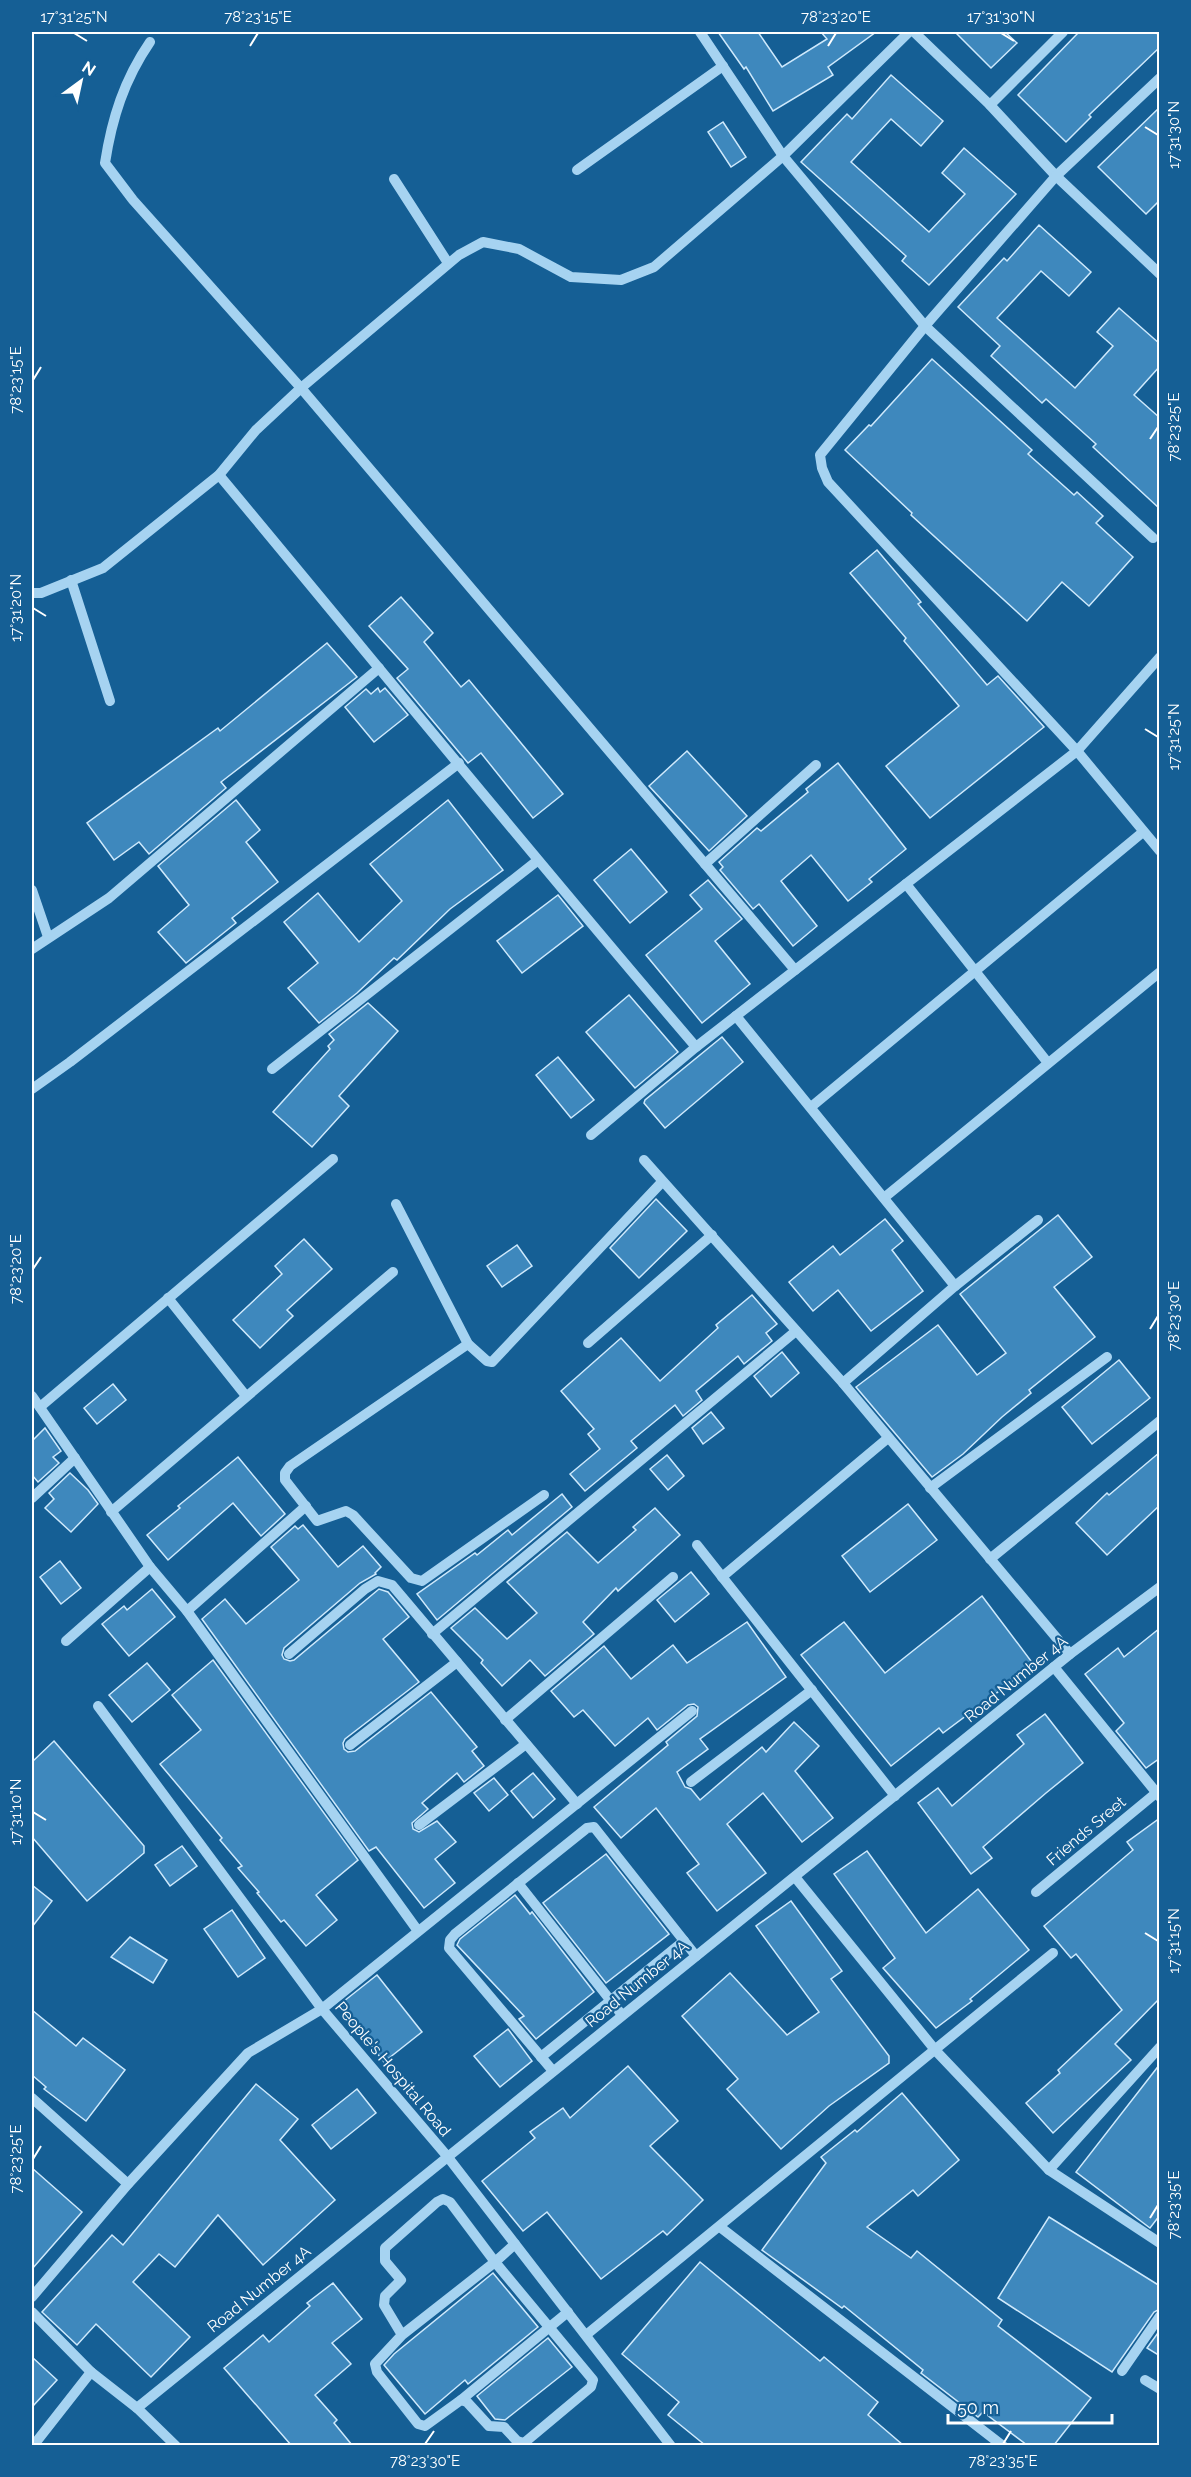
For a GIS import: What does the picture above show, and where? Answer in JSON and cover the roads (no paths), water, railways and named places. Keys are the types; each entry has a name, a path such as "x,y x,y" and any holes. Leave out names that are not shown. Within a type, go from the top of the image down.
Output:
{"street":[{"path":"699,32 783,156 925,326 1153,537"},
{"path":"32,593 41,593 102,568 219,475 256,430 301,388 459,255 483,242 519,249 571,277 621,280 654,267 783,156 909,32"},
{"path":"914,32 990,105 1056,176 1160,274"},
{"path":"990,105 1063,32"},
{"path":"150,42 133,67 117,105 110,128 105,163 133,200 301,388 795,970"},
{"path":"577,170 723,66"},
{"path":"1160,78 1056,176 925,326 820,455 828,482 1077,751 1160,851"},
{"path":"394,179 448,264"},
{"path":"219,475 459,763 537,861 696,1047"},
{"path":"71,580 110,701"},
{"path":"591,1135 696,1047 1077,751 1160,657"},
{"path":"32,949 109,898 379,668"},
{"path":"32,1089 459,763"},
{"path":"705,864 816,765"},
{"path":"811,1107 1143,832"},
{"path":"272,1069 537,861"},
{"path":"906,884 1048,1063"},
{"path":"32,890 48,937"},
{"path":"885,1197 1160,972"},
{"path":"736,1016 955,1286"},
{"path":"39,1407 333,1159"},
{"path":"644,1160 843,1383 1070,1654"},
{"path":"396,1204 468,1344 487,1361 492,1362 662,1182"},
{"path":"843,1383 955,1286 1038,1221"},
{"path":"588,1343 712,1235"},
{"path":"111,1512 393,1272"},
{"path":"168,1298 246,1396"},
{"path":"432,1634 796,1331"},
{"path":"468,1344 290,1466 285,1473 285,1480 317,1521 346,1511 353,1515 411,1578 422,1581 544,1495"},
{"path":"930,1488 1107,1357"},
{"path":"32,1396 150,1567 187,1611 418,1931"},
{"path":"990,1559 1160,1421"},
{"path":"722,1576 888,1438"},
{"path":"32,1498 75,1458"},
{"path":"187,1611 306,1506"},
{"path":"697,1545 895,1796"},
{"path":"66,1641 150,1567"},
{"path":"505,1720 673,1577"},
{"path":"289,1654 365,1589 378,1581 392,1585 577,1804"},
{"name":"Road Number 4A","path":"136,2408 1070,1654 1160,1587"},
{"path":"350,1745 457,1662"},
{"path":"1054,1667 1158,1795"},
{"path":"691,1782 812,1690"},
{"name":"People's Hospital Road","path":"98,1706 322,2009 447,2156 671,2445"},
{"path":"32,2297 128,2184 248,2053 322,2009 692,1711"},
{"path":"419,1825 526,1744"},
{"name":"Friends Sreet","path":"1036,1892 1158,1795"},
{"path":"553,2071 449,1948 450,1940 455,1934 518,1883 587,1828 594,1827 696,1956"},
{"path":"795,1877 936,2050 1049,2170 1160,2243"},
{"path":"518,1883 622,2015"},
{"path":"541,2057 684,1941"},
{"path":"586,2335 1053,1953"},
{"path":"1049,2170 1160,2047"},
{"path":"32,2098 128,2184"},
{"path":"402,2335 384,2305 385,2296 401,2280 385,2261 385,2248 443,2199 450,2202 495,2262 593,2380 593,2384 524,2443 517,2441 504,2427 489,2426 467,2402 461,2400"},
{"path":"720,2227 1003,2445"},
{"path":"516,2244 402,2335 375,2364 377,2373 418,2424 425,2426 461,2400 568,2312"},
{"path":"32,2312 91,2372 136,2408 176,2445"},
{"path":"1122,2371 1160,2316"},
{"path":"33,2445 91,2372"},
{"path":"1145,2380 1160,2389"}]}
